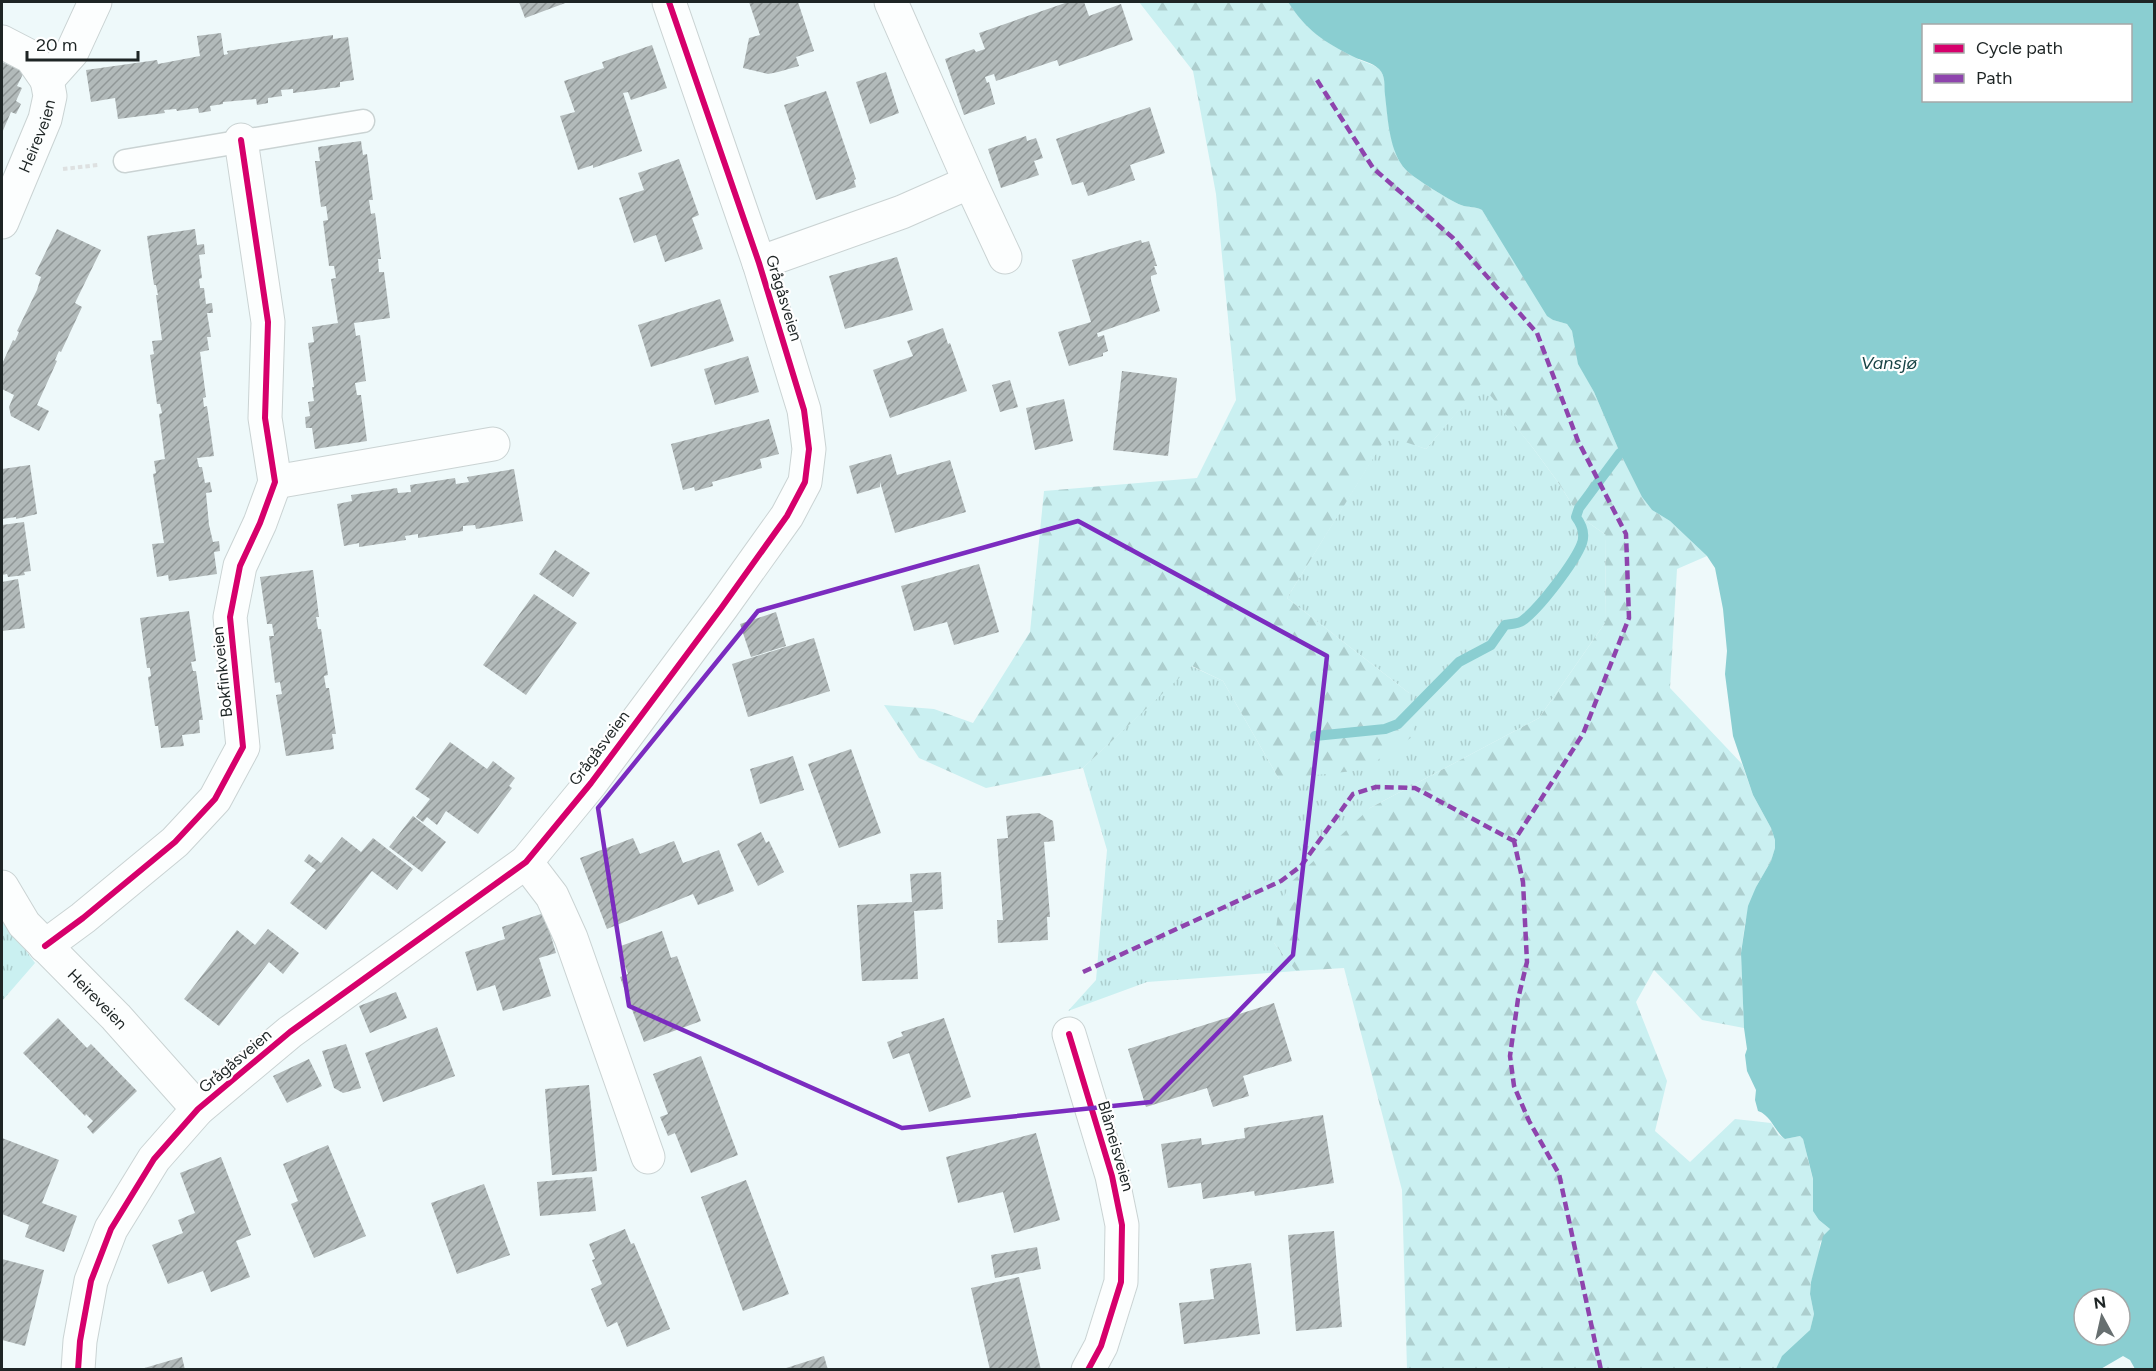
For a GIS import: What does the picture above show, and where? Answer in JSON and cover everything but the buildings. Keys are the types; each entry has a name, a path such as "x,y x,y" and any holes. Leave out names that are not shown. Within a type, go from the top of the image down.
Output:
{"street":[{"path":"2,42 32,57 48,80 72,52 95,2"},
{"name":"Grågåsveien","path":"78,1370 80,1341 91,1281 111,1229 154,1160 198,1109 290,1032 526,862 591,783 722,607 787,516 805,482 808,449 804,410 759,263 669,2"},
{"path":"891,2 1005,257"},
{"name":"Heireveien","path":"2,222 45,119 50,96 48,80"},
{"name":"Bokfinkveien","path":"45,946 83,918 175,842 215,799 243,747 230,617 240,566 261,523 275,482 265,418 268,322 241,140"},
{"name":"Grågåsveien","path":"759,263 902,212 970,182"},
{"path":"275,482 493,444"},
{"path":"526,862 552,896 571,938 648,1157"},
{"name":"Heireveien","path":"2,887 24,924 116,1017 198,1109"},
{"name":"Blåmeisveien","path":"1069,1034 1112,1176 1122,1225 1121,1282 1101,1346 1088,1370"}],"lane":[{"path":"125,161 363,121"}],"path":[{"path":"23,168 74,169 125,161"}],"highlighted area":[{"path":"1078,521 1327,656 1293,955 1151,1102 902,1128 629,1006 598,808 758,611"}],"green space":[{"path":"1139,2 1288,2 1309,28 1333,46 1379,69 1384,80 1391,137 1401,163 1417,179 1449,199 1461,205 1482,210 1553,320 1567,324 1572,331 1579,364 1642,497 1652,510 1670,521 1707,556 1677,569 1670,688 1742,764 1753,795 1771,828 1775,848 1771,861 1756,887 1745,923 1741,953 1744,1028 1702,1020 1654,970 1636,1002 1667,1081 1655,1131 1690,1162 1735,1119 1771,1123 1779,1135 1785,1139 1800,1136 1803,1139 1813,1180 1819,1220 1830,1229 1820,1243 1819,1257 1811,1282 1810,1294 1814,1314 1810,1330 1776,1369 1407,1369 1402,1190 1344,968 1296,971 1274,943 1278,914 1289,884 1370,808 1539,718 1605,623 1606,535 1579,516 1533,448 1481,384 1426,449 1387,436 1287,598 1409,693 1415,735 1363,770 1279,779 1223,681 1192,666 1083,768 986,788 919,758 884,705 934,709 973,723 1030,632 1044,491 1197,478 1236,400 1216,194 1193,71"},
{"path":"1481,383 1533,448 1579,516 1606,535 1605,623 1539,718 1370,808 1274,943 1296,971 1147,982 1068,1011 1096,980 1107,850 1083,768 1191,666 1223,681 1279,779 1409,693 1287,598 1387,435 1426,449"},
{"path":"2,918 35,963 2,1001"}],"water":[{"name":"Vansjø","path":"1288,2 2154,2 2154,1369 2135,1369 2130,1360 2123,1356 2099,1370 1776,1369 1782,1356 1810,1330 1814,1314 1810,1294 1811,1282 1823,1236 1830,1229 1819,1220 1813,1211 1813,1179 1803,1139 1800,1136 1785,1139 1766,1116 1758,1111 1755,1100 1756,1090 1747,1071 1741,953 1748,906 1771,861 1775,840 1753,795 1733,736 1725,674 1727,651 1723,609 1715,568 1707,556 1670,521 1652,510 1642,497 1594,392 1578,364 1572,331 1567,324 1547,316 1482,210 1461,205 1441,194 1410,174 1400,163 1390,135 1383,75 1379,69 1334,46 1309,28"}],"waterway":[{"path":"1315,736 1385,729 1398,724 1459,662 1491,645 1505,625 1520,622 1529,615 1556,585 1572,562 1582,543 1583,536 1576,517 1579,508 1620,453"}],"marked path":[{"path":"1317,80 1373,168 1453,238 1537,333 1578,441 1626,534 1629,618 1583,734 1514,841 1523,882 1527,962 1518,999 1510,1056 1514,1086 1529,1121 1559,1174 1601,1370"},
{"path":"1083,972 1281,881 1301,866 1353,794 1376,787 1415,788 1514,841"}],"cycle path":[{"path":"78,1370 80,1341 91,1281 111,1229 154,1159 198,1109 290,1032 526,862 591,783 722,607 787,516 805,482 809,449 804,410 759,263 669,2"},
{"path":"45,946 83,918 175,842 215,799 243,747 230,617 240,566 260,523 275,482 265,418 268,322 241,140"},
{"path":"1069,1034 1112,1176 1122,1225 1121,1282 1101,1346 1088,1370"}]}
